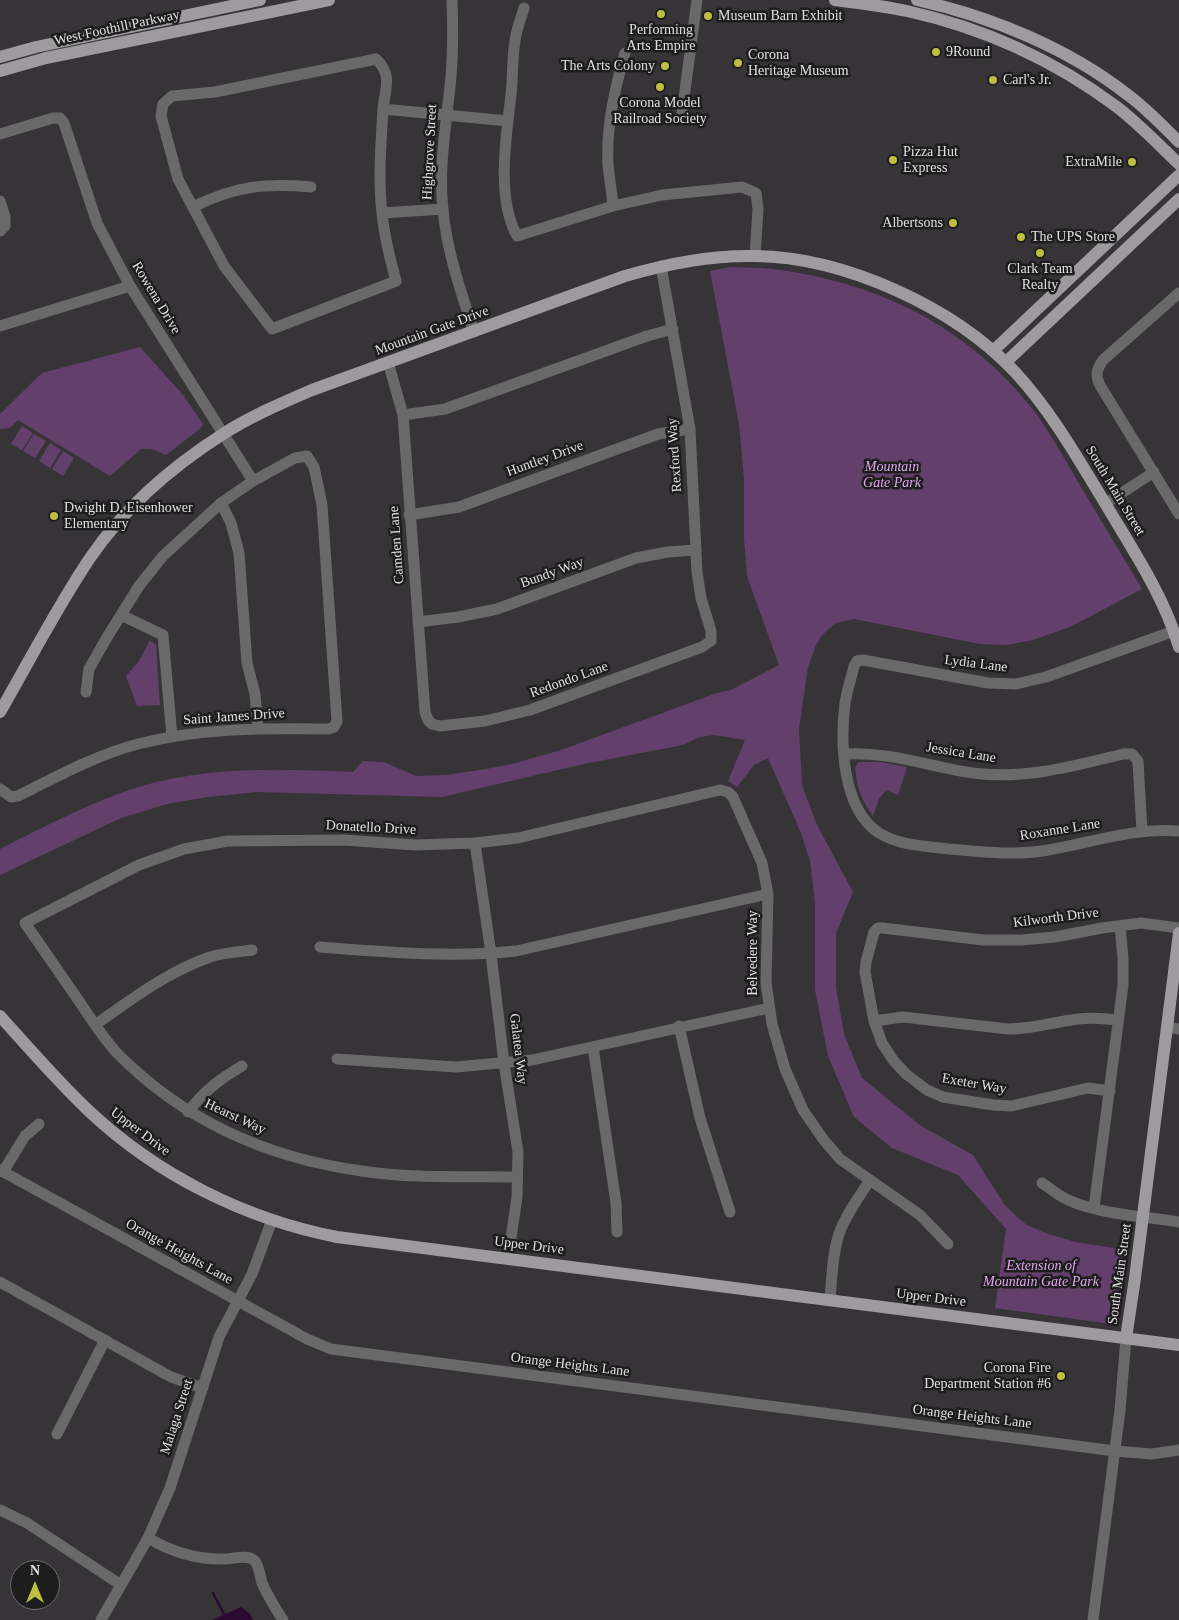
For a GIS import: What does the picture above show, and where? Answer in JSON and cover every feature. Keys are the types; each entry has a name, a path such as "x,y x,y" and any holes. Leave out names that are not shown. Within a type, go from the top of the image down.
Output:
{"main road":[{"name":"West Foothill Parkway","path":"0,57 36,47 260,0"},
{"name":"West Foothill Parkway","path":"0,70 46,58 329,0"},
{"path":"835,0 896,8 942,19 984,32 1030,52 1071,75 1119,109 1179,164"},
{"path":"917,0 946,6 990,21 1035,40 1078,62 1129,95 1179,142"},
{"path":"993,351 1179,175"},
{"path":"1006,362 1179,199"},
{"name":"Mountain Gate Drive","path":"0,712 69,590 91,556 110,532 167,476 224,433 262,412 312,390 388,362 625,276 661,266 755,256 784,258 867,278 936,309 993,351"},
{"path":"1072,299 1075,287 1090,274 1090,269 1085,264"},
{"name":"South Main Street","path":"993,351 1006,362 1043,404 1084,468 1154,586 1174,630 1179,647"},
{"name":"South Main Street","path":"1126,1338 1173,1028 1179,933"},
{"name":"Upper Drive","path":"0,1016 89,1111 126,1142 178,1178 224,1202 311,1232 337,1237 1179,1346"}],"street":[{"name":"Highgrove Street","path":"452,0 453,35 451,68 442,162 443,209 448,246 474,332"},
{"path":"682,113 697,0"},
{"path":"524,8 515,40 504,148 504,176 510,223 517,236 614,206 662,195 742,187 756,193 758,209 755,256"},
{"path":"614,206 608,164 608,142 615,88 625,52"},
{"path":"376,59 384,67 387,77 383,109 381,158 382,212 387,246 396,281 272,329 224,266 178,179 161,116 163,104 172,96 216,92 376,59"},
{"path":"383,109 508,121"},
{"name":"Rowena Drive","path":"0,134 53,118 60,118 64,123 97,223 130,286 253,481"},
{"path":"193,206 220,194 253,187 280,184 311,187"},
{"path":"0,201 5,217 2,228"},
{"path":"382,212 443,209"},
{"name":"Rexford Way","path":"661,266 690,429 695,550 702,598 711,631 711,641"},
{"path":"0,326 130,286"},
{"path":"1179,293 1103,360 1096,372 1100,387 1179,514"},
{"path":"403,415 445,408 647,336 673,329"},
{"name":"Camden Lane","path":"388,362 403,415 425,712 432,724"},
{"name":"Huntley Drive","path":"409,515 459,507 658,434 690,429"},
{"name":"Saint James Drive","path":"0,789 12,797 18,796 72,769 136,745 172,737 211,731 258,728 328,729 334,727 336,721 322,505 314,467 306,456 295,458 253,481"},
{"path":"1105,504 1154,472"},
{"path":"86,692 89,669 139,586 163,556 220,503 253,481"},
{"path":"220,503 231,523 239,553 248,663 255,694 258,728"},
{"name":"Bundy Way","path":"418,622 458,618 497,609 636,558 668,552 695,550"},
{"path":"120,615 162,635 172,737"},
{"name":"Lydia Lane","path":"845,754 843,722 854,666 857,662 863,660 988,683 1016,684 1046,677 1174,630"},
{"name":"Redondo Lane","path":"432,724 450,725 484,721 530,710 702,647 711,641"},
{"name":"Jessica Lane","path":"845,754 881,755 974,773 1015,775 1052,771 1123,754 1132,754 1138,760 1142,832"},
{"name":"Roxanne Lane","path":"845,754 849,789 853,801 863,818 879,832 895,841 995,853 1046,850 1142,832 1179,831"},
{"name":"Donatello Drive","path":"25,923 139,865 184,849 228,841 344,840 415,845 475,844 518,838 720,790 728,792"},
{"name":"Belvedere Way","path":"728,792 733,797 762,863 768,894 766,983 772,1024 785,1069 803,1110 823,1139 840,1159 920,1215 948,1244"},
{"name":"Galatea Way","path":"475,844 504,1063 518,1152 517,1197 508,1259"},
{"path":"320,947 416,954 491,954 516,951 768,894"},
{"name":"Hearst Way","path":"25,923 95,1025 116,1052 151,1084 188,1112 237,1137 292,1158 362,1172 517,1177"},
{"name":"Kilworth Drive","path":"878,928 983,940 1021,940 1055,937 1141,923 1179,928"},
{"path":"1094,1208 1124,984 1124,958 1120,926"},
{"name":"Exeter Way","path":"878,928 874,932 865,972 874,1021 882,1043 893,1060 906,1074 927,1090 944,1096 993,1105 1011,1106 1088,1088 1110,1091"},
{"path":"95,1025 169,974 211,957 252,950"},
{"path":"337,1060 456,1067 532,1060 679,1026 770,1008"},
{"path":"874,1021 903,1017 1022,1029 1079,1019 1118,1020"},
{"path":"679,1026 700,1118 730,1212"},
{"path":"593,1047 616,1203 617,1232"},
{"path":"188,1112 198,1098 218,1080 242,1066"},
{"path":"2,1171 25,1136 39,1124"},
{"name":"Orange Heights Lane","path":"2,1171 307,1339 331,1349 1115,1451 1152,1454 1179,1450"},
{"path":"830,1300 834,1257 839,1235 848,1214 870,1180"},
{"path":"1042,1183 1066,1199 1094,1208 1179,1222"},
{"name":"Malaga Street","path":"101,1620 148,1538 170,1488 219,1337 252,1274 272,1220"},
{"path":"2,1287 105,1340 171,1377 203,1388"},
{"name":"South Main Street","path":"1093,1620 1115,1451 1126,1338"},
{"path":"57,1434 105,1340"},
{"path":"0,1510 26,1523 121,1585"},
{"path":"148,1538 174,1551 200,1557 224,1560 245,1557 252,1559 256,1562 268,1594 283,1620"}],"green space":[{"name":"Mountain Gate Park","path":"730,267 762,268 811,275 883,297 916,312 948,331 978,353 1006,379 1032,408 1056,444 1142,589 1070,627 1033,640 1007,645 980,644 854,619 836,623 822,635 808,667 799,729 802,785 817,825 853,892 836,933 836,988 844,1034 862,1078 921,1126 973,1155 1004,1204 1027,1225 1048,1234 1076,1242 1126,1250 1117,1319 1111,1324 995,1308 1006,1229 958,1175 892,1148 854,1117 828,1056 815,990 815,902 810,861 801,833 768,758 754,765 737,787 728,781 745,740 714,735 700,737 683,745 584,764 442,797 257,792 207,797 167,804 121,818 0,875 0,849 87,806 142,786 194,775 247,770 353,772 363,761 384,762 416,776 446,775 486,769 512,764 561,750 717,693 731,690 779,665 747,576 744,539 744,479 739,424 710,271"},
{"path":"140,347 183,395 203,424 201,428 166,455 152,449 141,449 110,476 18,420 10,428 0,429 0,414 42,373"},
{"path":"22,426 33,433 22,450 11,444"},
{"path":"34,434 46,441 35,458 23,451"},
{"path":"50,443 61,450 50,468 39,461"},
{"path":"63,451 74,458 63,476 52,469"},
{"path":"150,640 156,645 160,705 137,706 126,676 139,661"},
{"path":"859,762 880,762 907,767 898,795 886,790 879,799 873,816 865,804 858,787 855,767"}],"shaded area":[{"path":"241,1607 250,1614 253,1620 212,1620"}],"waterway":[{"path":"213,1593 227,1620"}],"place":[{"name":"Performing Arts Empire","path":"661,14"},
{"name":"Museum Barn Exhibit","path":"708,16"},
{"name":"9Round","path":"936,52"},
{"name":"Corona Heritage Museum","path":"738,63"},
{"name":"The Arts Colony","path":"665,66"},
{"name":"Carl's Jr.","path":"993,80"},
{"name":"Corona Model Railroad Society","path":"660,87"},
{"name":"Pizza Hut Express","path":"893,160"},
{"name":"ExtraMile","path":"1132,162"},
{"name":"Albertsons","path":"953,223"},
{"name":"The UPS Store","path":"1021,237"},
{"name":"Clark Team Realty","path":"1040,253"},
{"name":"Dwight D. Eisenhower Elementary","path":"54,516"},
{"name":"Corona Fire Department Station #6","path":"1061,1376"}],"park label":[{"name":"Extension of Mountain Gate Park","path":"1041,1274"}]}
